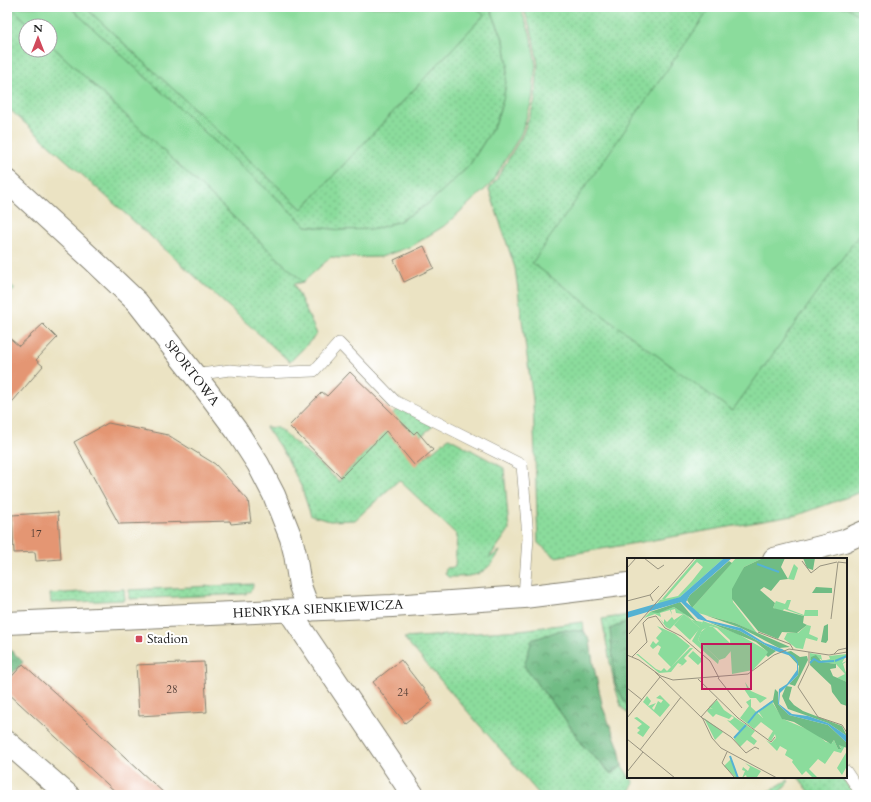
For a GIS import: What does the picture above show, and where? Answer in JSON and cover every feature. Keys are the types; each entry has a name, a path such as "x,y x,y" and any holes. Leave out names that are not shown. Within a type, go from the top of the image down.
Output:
{"street":[{"name":"SPORTOWA","path":"7,181 93,260 136,302 207,390 244,441 274,495 291,538 300,586 299,610 413,795"},
{"path":"778,558 844,541 864,532"},
{"name":"HENRYKA SIENKIEWICZA","path":"7,623 392,606 524,597 627,584"},
{"path":"7,742 68,795"}],"lane":[{"path":"194,375 230,370 264,372 314,371 339,343 395,401 522,465 528,537 524,597"},
{"path":"847,772 862,795"}],"green space":[{"path":"7,7 11,7 23,18 18,18 18,58 58,58 58,52 303,282 294,284 317,334 290,362 7,107"},
{"path":"11,7 70,7 306,226 340,230 376,229 400,221 428,204 469,166 496,123 504,96 508,66 504,41 491,10 488,7 520,7 530,33 536,65 532,101 521,134 491,184 444,226 412,246 381,257 331,257 303,282 58,52 58,18 23,18"},
{"path":"70,7 85,7 302,209 483,16 475,7 488,7 491,10 504,41 508,66 504,96 496,123 469,166 428,204 400,221 376,229 340,230 306,226"},
{"path":"85,7 475,7 484,15 302,209"},
{"path":"523,7 864,7 864,491 798,515 555,557 538,543 533,400 515,268 489,189 496,180 523,134 535,101 538,64 532,33"},
{"path":"711,7 847,7 864,19 864,228 732,411 532,263"},
{"path":"7,281 15,289 7,297"},
{"path":"399,409 405,410 433,426 421,436 417,432 415,465 449,438 504,468 509,530 489,558 500,551 495,559 486,569 478,574 448,577 445,574 446,568 455,567 457,535 399,480 355,520 330,521 311,516 301,486 286,456 266,427 278,428 340,482 341,477 375,442 370,437 393,413"},
{"path":"253,584 253,588 245,594 129,599 129,590"},
{"path":"124,589 125,600 51,603 50,594"},
{"path":"627,615 627,713 621,706 614,683 602,619"},
{"path":"627,621 627,704 625,703 615,683 610,629"},
{"path":"583,622 584,631 561,630 537,684 560,712 585,748 611,774 622,766 627,774 627,778 631,778 634,783 627,795 540,795 404,638 520,630"},
{"path":"561,630 584,631 590,641 593,663 603,708 619,748 622,766 611,773 585,748 560,712 524,666 532,640"},
{"path":"7,646 23,662 7,679"},
{"path":"799,778 843,778 854,795 812,795"},
{"path":"788,780 789,781 777,795 762,795"}],"building":[{"path":"424,246 434,268 404,282 394,260"},
{"path":"43,324 57,338 36,360 43,366 7,408 7,336 19,346"},
{"path":"350,372 414,434 417,431 433,450 415,466 386,431 341,477 289,426 322,392 327,396"},
{"path":"108,423 168,435 215,464 248,500 251,522 231,524 230,521 119,524 74,442"},
{"path":"58,512 61,559 36,561 35,552 14,553 12,515"},
{"path":"401,660 433,701 405,723 373,682"},
{"path":"204,662 207,712 139,716 136,665"},
{"path":"23,664 166,795 119,795 7,692 7,682"}],"place":[{"name":"Stadion","path":"139,639"}]}
